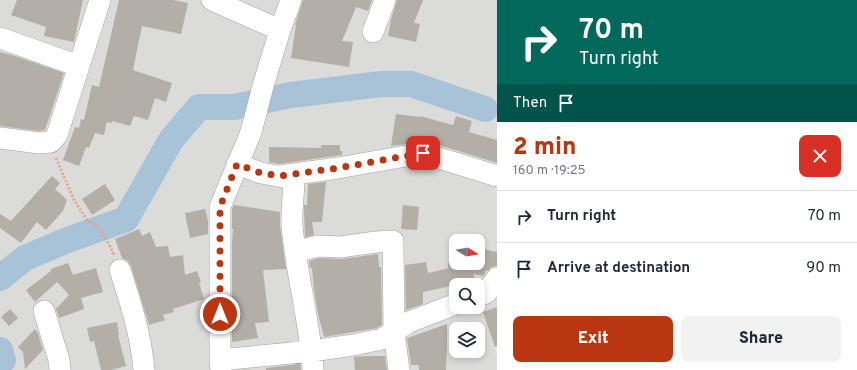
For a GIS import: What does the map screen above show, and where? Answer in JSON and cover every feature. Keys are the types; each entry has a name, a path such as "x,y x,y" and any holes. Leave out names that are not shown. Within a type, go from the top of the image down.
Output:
{"street":[{"path":"0,138 39,143 51,142 57,135 100,0"},
{"path":"212,0 280,30"},
{"path":"291,0 280,30 250,132 220,207 220,365 312,361 353,346 382,339 409,322 449,307"},
{"path":"373,32 385,0"},
{"path":"0,38 79,66"},
{"path":"280,176 338,168 423,153 497,176"},
{"path":"237,164 261,173 294,179 292,222 295,252 312,361"},
{"path":"295,252 318,246 340,247 393,241 394,332 399,370"},
{"path":"120,270 135,316 143,353 144,370"},
{"path":"485,293 497,278"},
{"path":"44,311 59,360 60,370"}],"path":[{"path":"51,142 58,166 74,200 87,220 100,229 109,244 120,270"}],"shaded area":[{"path":"0,0 497,0 497,347 495,347 497,353 497,370 0,370"}],"building":[{"path":"17,0 83,0 74,42 44,36 46,27 11,15"},
{"path":"119,0 173,0 188,3 181,34 142,26 133,70 172,83 166,102 155,98 148,120 134,116 130,126 112,121 112,123 107,122 104,135 95,133 89,148 86,147 79,166 63,160 75,127 79,128 81,119 84,120 92,85 99,87"},
{"path":"303,0 372,0 368,11 356,7 342,41 353,42 349,67 291,58 295,25"},
{"path":"397,0 423,0 414,23 420,24 416,42 388,36 391,19"},
{"path":"0,52 64,73 45,130 39,131 0,126"},
{"path":"396,114 420,116 453,125 456,116 472,121 469,132 497,140 497,163 426,141 406,142 406,144 391,146"},
{"path":"321,145 340,145 342,155 279,164 269,162 269,147 321,148"},
{"path":"52,176 60,183 55,189 67,200 63,211 46,230 37,222 21,243 0,228 0,214 11,221"},
{"path":"326,182 322,222 312,222 314,235 305,237 304,205 307,205 308,184"},
{"path":"105,184 115,200 92,215 82,199"},
{"path":"234,205 280,212 280,226 286,269 263,270 269,322 255,323 258,338 232,342 232,209"},
{"path":"403,205 419,207 417,230 401,229"},
{"path":"205,209 208,221 208,234 190,238 185,213"},
{"path":"139,229 142,236 150,232 156,247 168,246 170,257 183,255 185,275 197,271 201,282 199,283 204,299 173,309 174,312 163,315 165,320 149,325 131,266 128,261 122,258 115,239"},
{"path":"485,249 497,252 497,266 492,267 488,271 486,270 484,276 473,274 475,278 449,278 449,286 423,292 423,304 406,310 405,265 426,262 428,273 449,268 449,270 485,270"},
{"path":"378,254 379,267 381,267 382,325 377,328 324,337 318,314 312,268 310,268 309,261 319,258 342,259"},
{"path":"68,263 73,275 96,268 103,292 81,298 84,309 59,318 56,309 69,295 57,282 35,302 26,290 51,271 51,269"},
{"path":"497,307 497,346 495,347 484,314 485,311"},
{"path":"10,309 18,318 9,326 1,317"},
{"path":"117,322 118,335 126,366 111,370 101,370 94,341 90,342 87,328"},
{"path":"447,324 446,370 419,370 419,365 411,365 407,338"},
{"path":"35,329 38,333 43,350 25,369 23,352 18,347"},
{"path":"385,356 387,370 355,370 354,357"},
{"path":"300,364 301,370 266,370 266,368"}],"waterway":[{"path":"0,278 25,258 65,241 126,219 171,140 199,107 234,107 291,95 381,84 411,84 485,109"},
{"path":"0,350 3,360 0,363"}],"route":[{"path":"220,314 220,207 237,164 261,173 280,176 338,168 423,153"}]}
